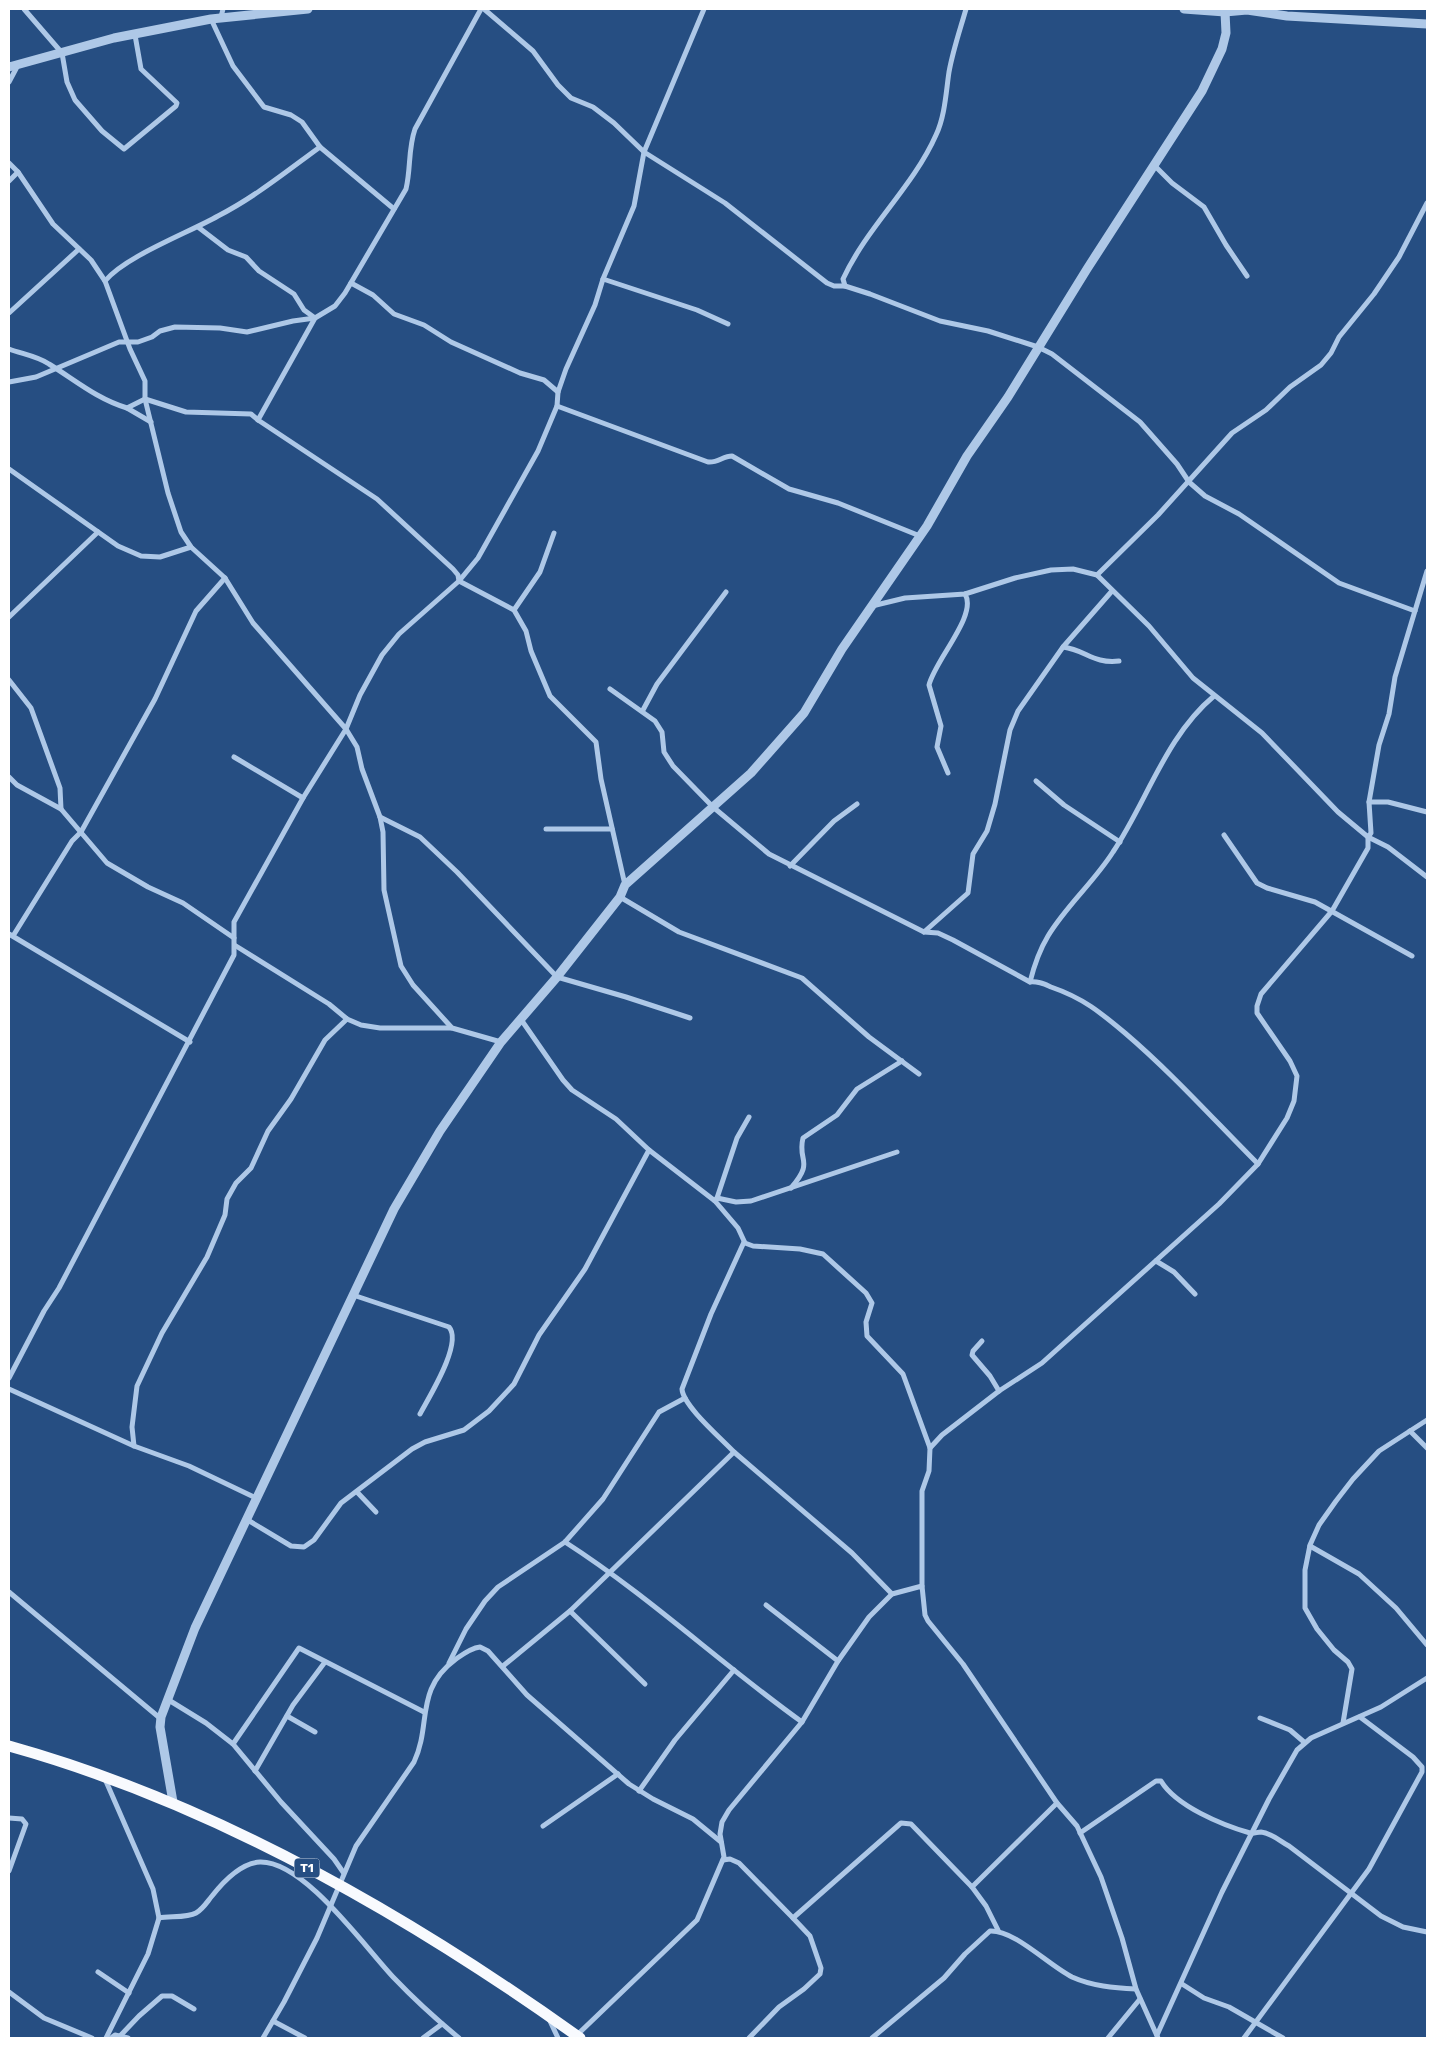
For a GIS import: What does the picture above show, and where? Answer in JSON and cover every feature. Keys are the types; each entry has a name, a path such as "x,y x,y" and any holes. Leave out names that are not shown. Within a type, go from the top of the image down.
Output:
{"highway":[{"name":"T1","path":"9,1746 53,1758 173,1802 339,1884 443,1944 578,2037"}],"street":[{"path":"24,9 62,53 67,82 75,100 102,131 124,149 168,113 177,103 141,69 135,35"},
{"path":"9,67 91,44 211,19 222,13 308,9"},
{"path":"9,382 36,377 58,370 119,342 128,340 138,342 152,337 160,331 175,328 220,328 246,332 315,318 335,306 351,283 406,189 410,172 409,146 415,129 482,9 533,51 558,86 571,98 593,107 644,152 725,202 827,284 845,286 940,321 988,330 1038,347 1059,358 1140,422 1177,464 1189,482 1206,496 1239,514 1339,583 1415,611"},
{"path":"9,1378 190,1042 234,955 236,946 234,922 303,798 346,729 360,695 382,655 399,634 459,581 488,542 538,451 557,406 558,392 634,206 644,152 704,9"},
{"path":"845,286 843,280 857,254 927,154 936,135 941,121 954,48 966,9"},
{"path":"1184,9 1225,12 1247,10 1287,16 1427,24"},
{"path":"173,1802 160,1727 168,1699 195,1628 351,1294 394,1209 440,1131 501,1042 520,1017 557,977 620,897 626,885 751,773 804,713 870,607 920,536 967,456 1008,397 1202,91 1222,49 1226,34 1225,12"},
{"path":"211,19 233,66 264,106 291,115 302,122 320,147 394,209"},
{"path":"9,82 19,64"},
{"path":"105,281 113,272 125,264 198,227 261,191 320,147"},
{"path":"9,164 18,172 53,224 91,260 105,281 145,380 145,400 176,521 191,547 225,578 253,623 346,729 357,747 362,769 380,817 383,832 384,890 401,966 413,985 452,1028"},
{"path":"1154,165 1172,183 1204,206 1226,245 1247,276"},
{"path":"9,181 18,172"},
{"path":"1097,574 1189,482 1232,433 1266,410 1290,387 1320,365 1331,353 1339,337 1374,294 1399,257 1427,203"},
{"path":"198,227 228,250 246,257 259,271 294,294 304,310 315,318"},
{"path":"9,313 79,249"},
{"path":"603,279 697,310 728,324"},
{"path":"351,283 373,295 394,314 424,325 451,342 520,373 544,380 558,392"},
{"path":"258,420 315,318"},
{"path":"9,349 40,359 90,392 111,404 126,408 152,423"},
{"path":"126,408 145,400 186,412 251,414 378,499 453,569 458,575 459,581"},
{"path":"557,406 708,462 715,463 726,456 732,456 789,489 838,503 920,536"},
{"path":"9,469 118,546 141,556 160,557 191,547"},
{"path":"9,616 98,532"},
{"path":"514,610 540,572 554,533"},
{"path":"870,607 905,598 965,594 1015,578 1051,570 1073,569 1097,574 1149,626 1193,678 1262,733 1324,799 1368,837 1388,847 1427,877"},
{"path":"930,1448 942,1435 999,1392 1042,1363 1156,1261 1258,1164 1287,1118 1294,1101 1297,1083 1290,1061 1259,1016 1256,1006 1261,994 1332,911 1368,848 1368,837 1372,833 1369,802 1379,745 1389,714 1395,677 1427,571"},
{"path":"190,1042 11,935 26,917 72,841 81,832 155,699 196,611 225,578"},
{"path":"459,581 514,610 526,630 531,651 550,696 596,742 601,779 626,885"},
{"path":"924,932 968,893 973,854 987,831 995,804 1011,724 1022,704 1063,647 1112,591"},
{"path":"643,710 657,684 726,592"},
{"path":"948,773 937,746 941,726 929,686 943,654 966,616 969,604 965,594"},
{"path":"1063,647 1071,648 1101,662 1119,661"},
{"path":"9,680 31,708 60,788 61,810"},
{"path":"610,689 643,710 655,721 662,732 662,748 668,760 714,807 768,854 924,932 938,933 1030,982 1036,981 1066,992 1105,1014 1184,1086 1258,1164"},
{"path":"1030,982 1037,957 1048,937 1120,842 1143,798 1199,708 1214,696"},
{"path":"234,757 303,798"},
{"path":"9,777 61,810 98,854 120,872 183,902 234,938"},
{"path":"1036,781 1064,805 1120,842"},
{"path":"1369,802 1388,802 1427,812"},
{"path":"790,866 834,821 857,804"},
{"path":"380,817 420,837 457,872 557,977 690,1018"},
{"path":"546,829 612,829"},
{"path":"1224,836 1257,883 1267,888 1308,899 1412,956"},
{"path":"620,897 666,926 693,938 802,978 869,1037 919,1074"},
{"path":"236,946 328,1004 347,1020 361,1025 380,1028 452,1028 501,1042"},
{"path":"520,1017 563,1080 572,1090 616,1119 649,1150 716,1199 738,1228 744,1242 754,1246 800,1249 823,1254 866,1293 872,1303 866,1322 867,1336 903,1374 930,1448 928,1470 922,1491 922,1586 925,1615 963,1664 1057,1803 1080,1833 1106,1892 1136,1989 1158,2037"},
{"path":"134,1446 132,1427 137,1386 159,1339 207,1257 225,1215 227,1198 236,1184 251,1168 268,1131 291,1099 325,1040 347,1020"},
{"path":"791,1188 801,1177 805,1167 803,1138 837,1115 857,1089 902,1061"},
{"path":"716,1199 736,1138 749,1117"},
{"path":"246,1518 291,1546 304,1547 314,1540 338,1506 412,1450 425,1442 470,1427 510,1389 520,1374 540,1335 585,1269 649,1150"},
{"path":"716,1199 736,1202 751,1200 897,1152"},
{"path":"744,1242 711,1314 682,1391 685,1398 734,1452 852,1553 892,1594"},
{"path":"1156,1261 1174,1272 1195,1294"},
{"path":"351,1294 451,1330 454,1339 450,1351 420,1414"},
{"path":"982,1341 972,1351 972,1356 990,1376 999,1392"},
{"path":"9,1389 134,1446 189,1466 256,1498"},
{"path":"263,2038 317,1938 343,1872 356,1846 414,1762 420,1747 424,1712 433,1686 448,1666 466,1629 485,1601 498,1587 565,1542 604,1499 659,1412 685,1398"},
{"path":"1343,1723 1352,1669 1348,1662 1327,1642 1309,1618 1305,1608 1305,1570 1310,1546 1319,1525 1353,1479 1379,1451 1427,1420"},
{"path":"1410,1431 1427,1448"},
{"path":"503,1666 570,1611 612,1572 656,1525 734,1452"},
{"path":"357,1492 376,1512"},
{"path":"565,1542 612,1572 802,1722"},
{"path":"1310,1546 1359,1574 1396,1608 1427,1645"},
{"path":"578,2037 698,1920 723,1860 721,1826 729,1810 802,1722 838,1660 869,1617 892,1594 922,1586"},
{"path":"9,1592 161,1720"},
{"path":"766,1606 838,1660"},
{"path":"570,1611 645,1684"},
{"path":"448,1666 464,1653 478,1647 488,1651 527,1695 618,1774 639,1791 693,1818 721,1843"},
{"path":"233,1744 298,1648 424,1712"},
{"path":"255,1771 286,1716 325,1662"},
{"path":"639,1791 675,1740 734,1670"},
{"path":"1158,2037 1222,1892 1280,1778 1304,1742 1381,1707 1427,1678"},
{"path":"168,1699 206,1723 233,1744 334,1858 343,1872"},
{"path":"286,1716 315,1732"},
{"path":"1244,2038 1352,1894 1386,1842 1422,1767 1407,1752 1360,1717"},
{"path":"1260,1718 1290,1730 1304,1742"},
{"path":"543,1826 618,1774"},
{"path":"104,1778 153,1889 159,1918 148,1954 106,2038"},
{"path":"1080,1833 1156,1781 1161,1781 1173,1796 1200,1812 1252,1834 1264,1833 1272,1836 1393,1923 1427,1932"},
{"path":"972,1887 1057,1803"},
{"path":"9,1818 22,1819 26,1824 9,1871"},
{"path":"793,1918 901,1824 911,1824 972,1887 986,1906 998,1930 1072,1977 1090,1984 1136,1989"},
{"path":"723,1860 739,1863 810,1936 821,1968 820,1974 804,1990 780,2008 749,2038"},
{"path":"159,1918 194,1914 232,1874 260,1862 277,1866 294,1874 330,1906 393,1977 458,2038"},
{"path":"872,2038 944,1978 984,1934 990,1930 998,1930"},
{"path":"98,1972 129,1993"},
{"path":"1182,1984 1204,1998 1222,2004 1282,2038"},
{"path":"9,1992 44,2018 92,2038"},
{"path":"120,2036 162,1996 172,1996 194,2009"},
{"path":"1108,2038 1140,1999"},
{"path":"547,2016 558,2038"},
{"path":"273,2021 305,2038"},
{"path":"423,2038 442,2024"},
{"path":"111,2038 120,2036 128,2038"}]}
